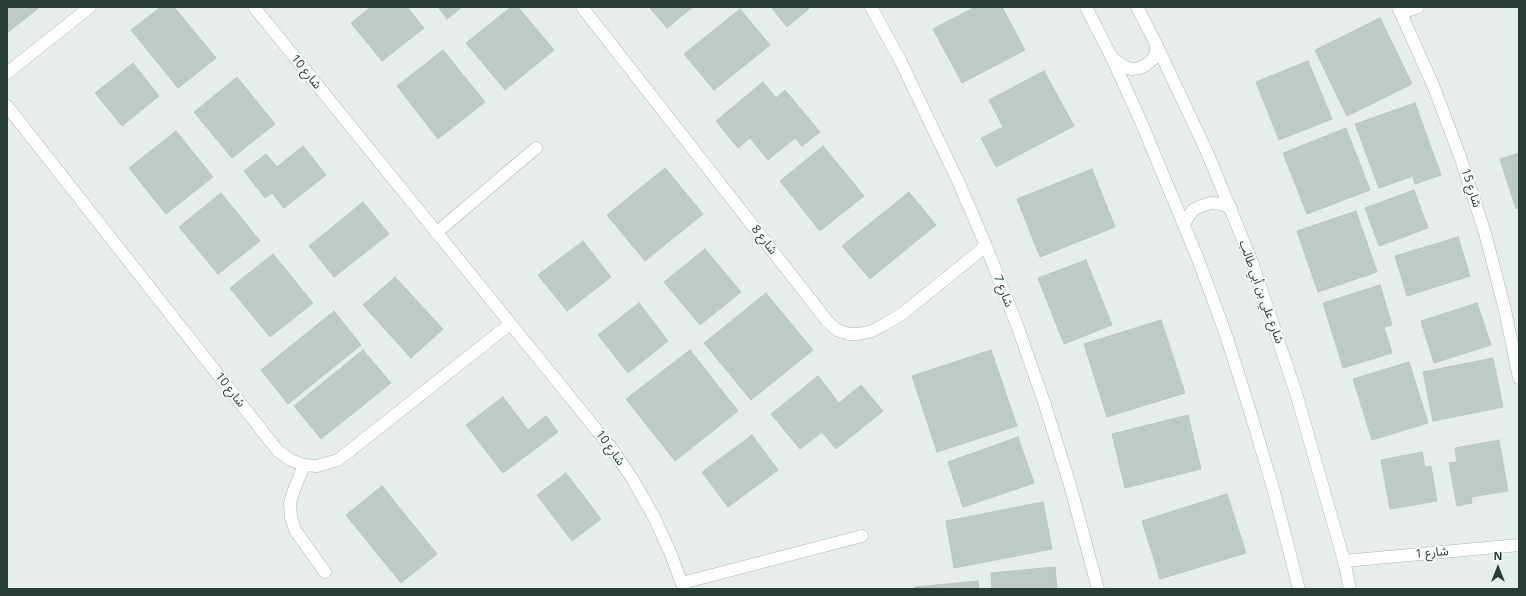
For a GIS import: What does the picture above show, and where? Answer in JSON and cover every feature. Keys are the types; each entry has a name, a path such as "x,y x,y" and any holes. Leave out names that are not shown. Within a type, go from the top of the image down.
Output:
{"street":[{"path":"7,73 90,7"},
{"name":"شارع 10","path":"254,7 612,449 633,480 654,517 683,586"},
{"name":"شارع 8","path":"582,7 828,322 838,330 849,334 859,334 872,331 885,324 902,314 986,246"},
{"name":"شارع 7","path":"871,7 930,121 986,246 1017,325 1045,405 1070,485 1098,589"},
{"path":"1086,7 1112,58 1142,124 1198,259 1226,335 1273,488 1299,589"},
{"name":"شارع علي بن أبي طالب","path":"1137,7 1207,152 1255,270 1296,392 1344,561 1350,589"},
{"path":"1400,10 1418,7"},
{"name":"شارع 15","path":"1400,10 1434,85 1481,218 1505,310 1519,378"},
{"path":"1112,58 1125,67 1132,69 1140,68 1152,59 1156,52 1156,44"},
{"name":"شارع 10","path":"7,106 278,451 291,460 317,466 338,460 510,324"},
{"path":"436,233 536,148"},
{"path":"1184,224 1194,210 1201,206 1211,203 1221,204 1230,208"},
{"path":"304,464 290,503 291,517 295,530 325,572"},
{"path":"683,586 862,536"},
{"name":"شارع 1","path":"1344,561 1519,544"}],"building":[{"path":"7,7 40,7 8,32"},
{"path":"161,7 174,7 216,58 178,88 131,30"},
{"path":"371,7 407,7 424,28 382,61 351,23"},
{"path":"438,7 462,7 447,19"},
{"path":"511,7 518,7 554,50 505,90 466,43"},
{"path":"649,7 693,7 667,28"},
{"path":"771,7 811,7 787,27"},
{"path":"975,7 1002,7 1025,50 962,83 933,29"},
{"path":"740,9 770,45 714,90 684,54"},
{"path":"1380,18 1412,84 1347,116 1315,50"},
{"path":"443,50 485,102 438,139 397,86"},
{"path":"1308,61 1332,119 1279,140 1256,82"},
{"path":"133,63 159,96 122,126 95,93"},
{"path":"1044,71 1074,126 996,167 981,138 1003,127 989,100"},
{"path":"237,77 275,124 232,158 194,112"},
{"path":"763,82 776,98 785,90 820,132 802,146 795,138 768,160 750,138 738,148 716,121"},
{"path":"1415,103 1441,175 1415,184 1413,176 1379,188 1355,124"},
{"path":"1346,128 1370,190 1307,214 1283,153"},
{"path":"176,131 213,177 166,214 129,168"},
{"path":"303,146 326,175 284,208 272,193 265,198 244,171 266,154 277,167"},
{"path":"823,146 864,196 820,231 780,181"},
{"path":"1519,153 1519,208 1516,209 1500,159"},
{"path":"665,168 703,214 645,261 607,215"},
{"path":"1092,169 1115,227 1040,257 1017,199"},
{"path":"1414,190 1428,228 1379,246 1365,208"},
{"path":"909,192 936,225 870,279 842,246"},
{"path":"221,193 260,241 218,274 179,227"},
{"path":"363,202 389,234 334,277 309,246"},
{"path":"1356,211 1377,272 1318,292 1297,231"},
{"path":"1458,237 1470,276 1407,296 1395,256"},
{"path":"583,241 611,277 567,311 538,275"},
{"path":"705,249 741,292 700,325 664,282"},
{"path":"273,254 313,303 270,337 230,288"},
{"path":"1086,260 1112,325 1064,344 1038,278"},
{"path":"395,277 443,329 411,358 363,305"},
{"path":"1380,285 1392,325 1384,327 1392,353 1343,368 1323,303"},
{"path":"766,293 813,350 751,400 704,343"},
{"path":"639,303 668,341 628,373 598,335"},
{"path":"1477,303 1491,345 1434,363 1421,321"},
{"path":"334,311 361,345 288,404 261,370"},
{"path":"1161,320 1185,393 1107,417 1084,344"},
{"path":"363,350 391,383 321,439 294,406"},
{"path":"690,350 738,411 675,461 626,399"},
{"path":"991,350 1017,426 937,452 912,376"},
{"path":"1493,358 1503,407 1433,421 1423,372"},
{"path":"1409,362 1428,423 1372,440 1353,379"},
{"path":"818,376 839,403 861,385 883,411 836,449 822,432 800,449 771,414"},
{"path":"503,397 528,430 546,416 558,432 503,473 466,425"},
{"path":"1188,415 1201,469 1125,488 1112,434"},
{"path":"752,435 778,470 728,507 702,472"},
{"path":"1018,437 1034,483 963,507 948,462"},
{"path":"1499,440 1508,491 1471,497 1472,503 1457,506 1449,463 1457,462 1455,448"},
{"path":"1422,452 1425,467 1431,466 1437,501 1390,509 1381,460"},
{"path":"566,473 601,519 572,541 537,495"},
{"path":"382,486 437,554 401,583 346,515"},
{"path":"1227,494 1246,553 1160,579 1142,521"},
{"path":"1043,502 1052,549 954,568 946,521"},
{"path":"1055,567 1057,589 992,589 991,573"},
{"path":"978,581 979,589 915,589 915,587"}]}
